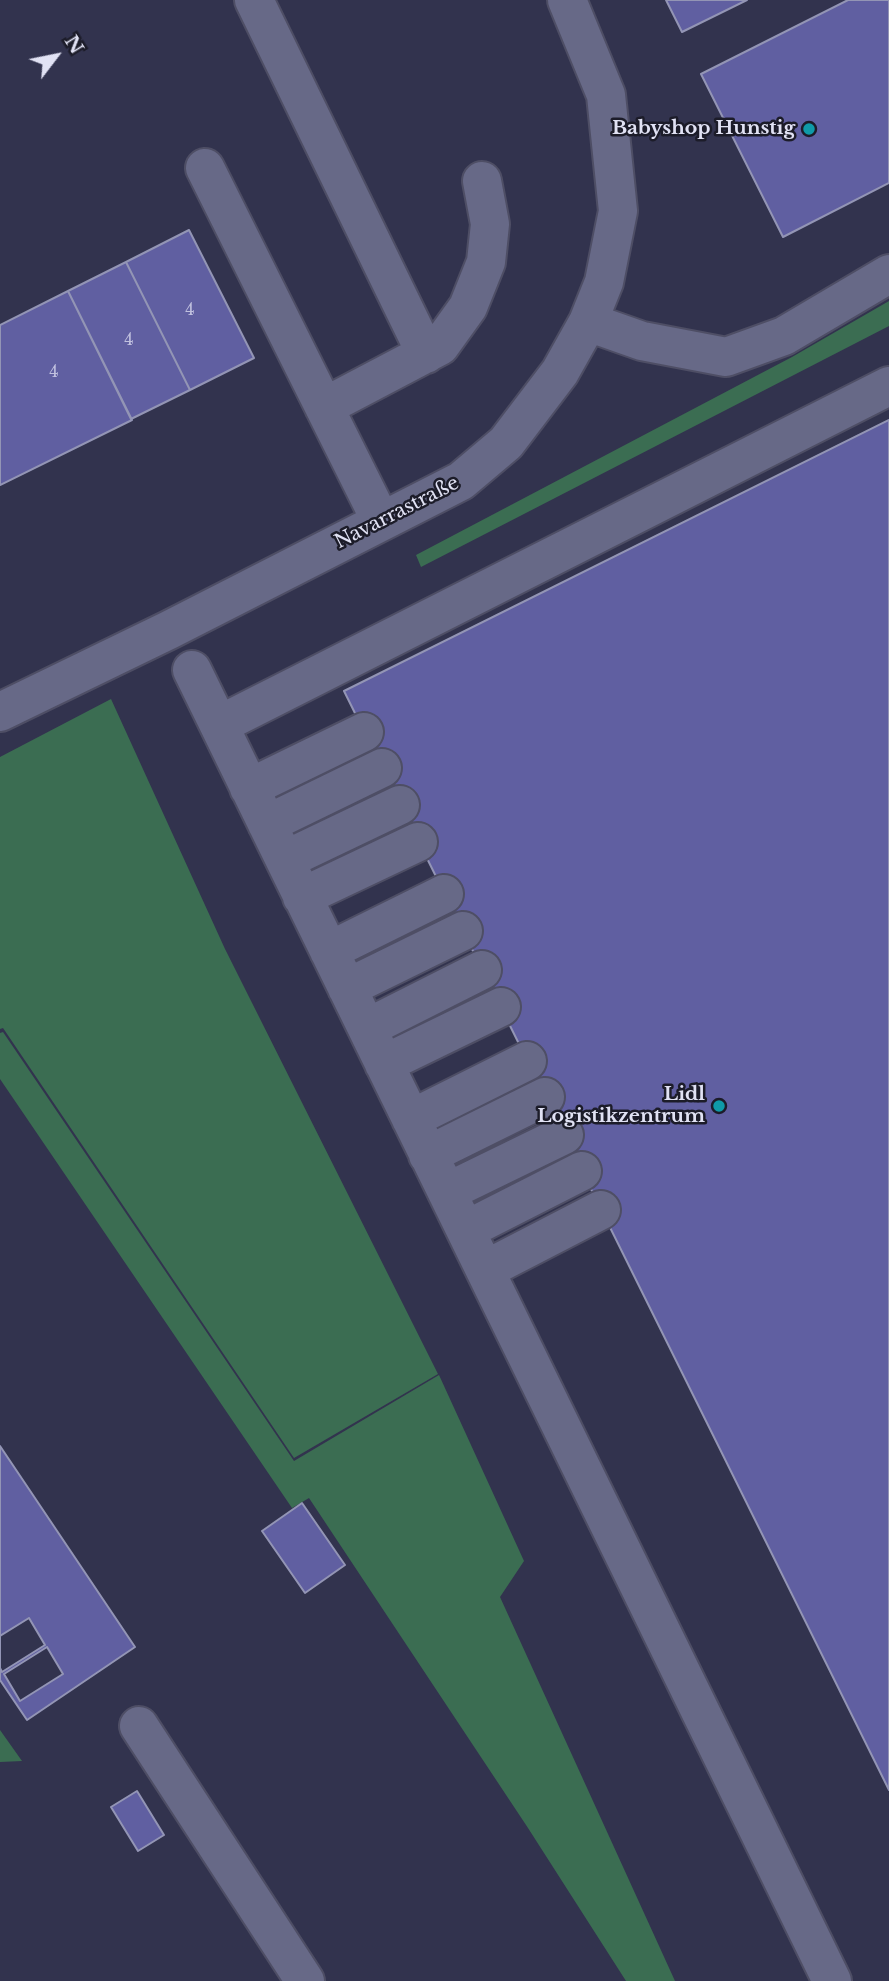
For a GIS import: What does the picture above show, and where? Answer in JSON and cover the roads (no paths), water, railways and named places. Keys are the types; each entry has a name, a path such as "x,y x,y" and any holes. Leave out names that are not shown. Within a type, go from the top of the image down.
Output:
{"street":[{"path":"254,0 426,354"},
{"name":"Navarrastraße","path":"0,712 169,630 461,481 506,443 560,372 589,322 604,282 618,211 606,95 567,0"},
{"path":"205,168 381,522"},
{"path":"324,407 440,346 468,307 486,262 490,224 482,181"},
{"path":"589,322 642,341 726,357 784,336 889,274"},
{"path":"219,725 889,386"},
{"path":"192,670 832,1981"},
{"path":"272,834 386,778"},
{"path":"272,834 386,778"},
{"path":"272,834 386,778"},
{"path":"406,1110 523,1052"},
{"path":"406,1110 523,1052"},
{"path":"406,1110 523,1052"},
{"path":"406,1110 523,1052"},
{"path":"406,1110 523,1052"},
{"path":"406,1110 523,1052"},
{"path":"139,1726 305,1981"}],"place":[{"name":"Babyshop Hunstig","path":"809,129"},
{"name":"Lidl Logistikzentrum","path":"719,1106"}]}
